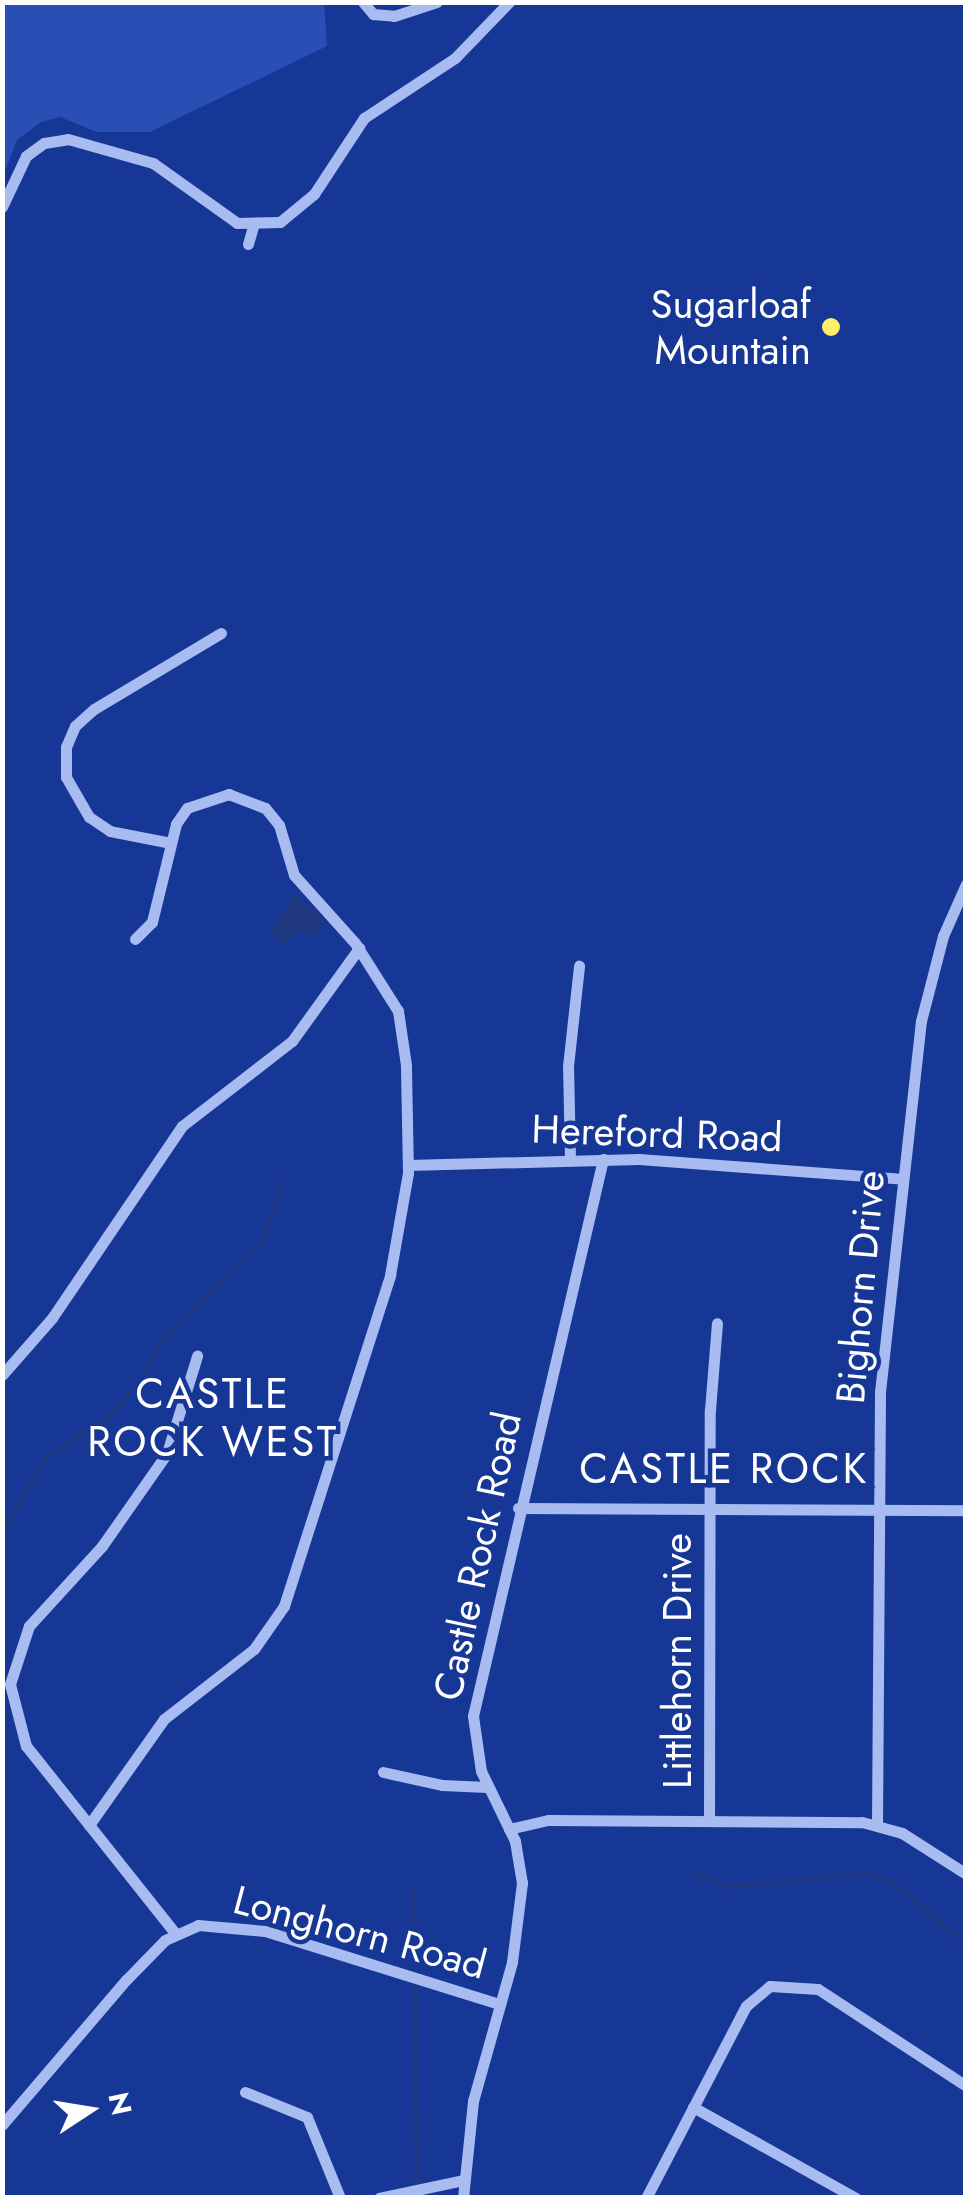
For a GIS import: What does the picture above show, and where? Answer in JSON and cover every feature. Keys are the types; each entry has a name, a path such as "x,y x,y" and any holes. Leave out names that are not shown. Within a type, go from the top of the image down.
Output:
{"street":[{"path":"363,2 374,14 394,16 437,2"},
{"path":"2,207 26,156 44,143 68,139 152,162 226,217 254,226 280,222 302,207 364,118 455,58 509,2"},
{"path":"248,244 254,226"},
{"path":"171,843 110,831 89,817 66,776 66,747 75,726 94,709 221,633"},
{"path":"89,1825 164,1719 254,1649 284,1606 390,1275 408,1165 404,1030 388,990 359,948 294,875 280,825 254,802 229,794 197,801 180,817 152,922 135,939"},
{"name":"Bighorn Drive","path":"877,1824 880,1392 928,987 966,884"},
{"path":"2,1375 52,1318 182,1126 292,1041 359,948"},
{"path":"570,1159 568,1066 579,966"},
{"name":"Hereford Road","path":"408,1165 602,1159 903,1179"},
{"name":"Castle Rock Road","path":"464,2198 472,2101 500,2004 522,1883 509,1829 487,1787 475,1750 474,1716 518,1508 602,1159"},
{"name":"Littlehorn Drive","path":"709,1821 709,1509 717,1322"},
{"name":"Longhorn Road","path":"197,1356 166,1453 102,1546 29,1626 12,1668 11,1704 20,1735 175,1934 210,1924 264,1931 500,2004"},
{"path":"518,1508 966,1510"},
{"path":"383,1772 487,1787"},
{"path":"509,1829 548,1820 877,1824 966,1874"},
{"path":"2,2124 78,2029 175,1934"},
{"path":"646,2198 746,2006 779,1984 818,1988 966,2086"},
{"path":"245,2092 307,2118 340,2198"},
{"path":"693,2106 856,2198"},
{"path":"379,2198 464,2180"}],"shaded area":[{"path":"3,2 324,3 327,46 150,132 97,132 60,117 41,122 17,140 3,176"},
{"path":"295,895 326,920 311,937 298,929 284,945 268,934"}],"waterway":[{"path":"2,1534 46,1457 107,1418 141,1382 162,1339 261,1244 283,1182"},
{"path":"694,1873 727,1887 868,1874 893,1883 966,1944"},
{"path":"414,1892 415,1972"},
{"path":"415,1982 417,2198"}],"place":[{"name":"Sugarloaf Mountain","path":"831,327"}],"district":[{"name":"CASTLE ROCK WEST","path":"213,1418"},
{"name":"CASTLE ROCK","path":"724,1469"}]}
